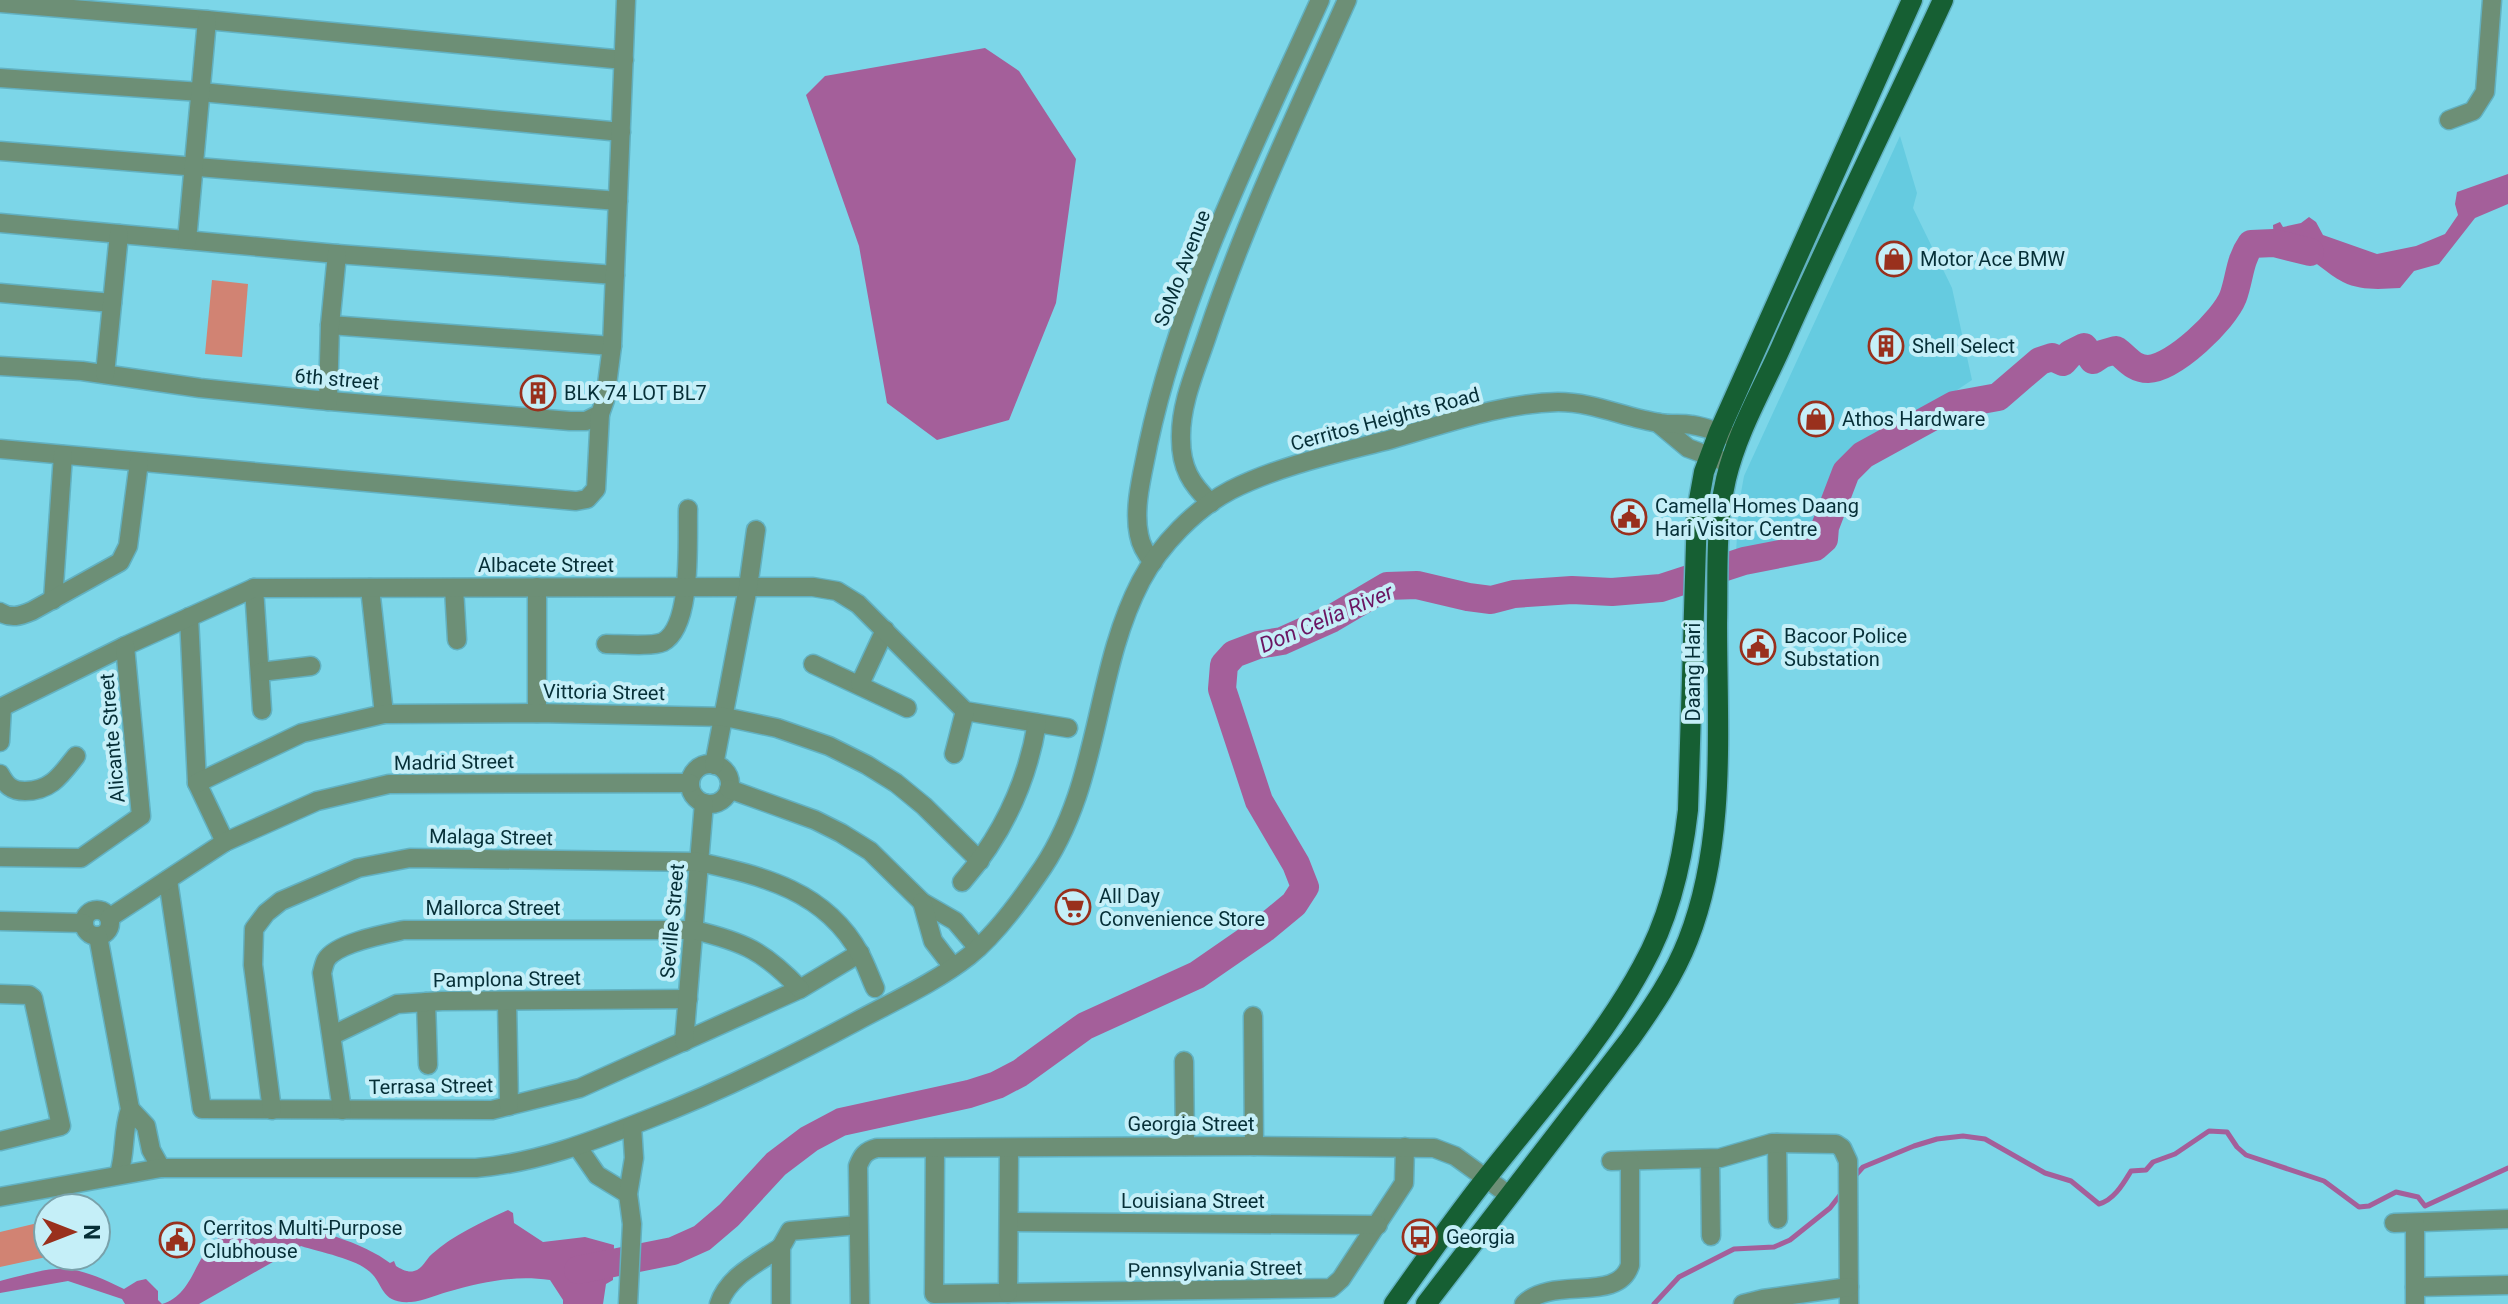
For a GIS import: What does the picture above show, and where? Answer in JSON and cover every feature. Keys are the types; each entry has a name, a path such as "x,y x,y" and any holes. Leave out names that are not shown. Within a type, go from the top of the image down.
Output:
{"main road":[{"name":"Daang Hari","path":"1426,1304 1639,1026 1657,1001 1688,941 1707,872 1713,830 1718,544 1722,498 1730,464 1870,93 1912,0"},
{"name":"Daang Hari","path":"1394,1304 1613,1013 1643,966 1663,919 1683,851 1688,810 1695,545 1700,489 1709,457 1719,432 1894,106 1943,0"},
{"path":"1870,93 1894,106"}],"street":[{"path":"0,449 576,501 587,499 596,489 600,414 605,400 612,346 626,0"},
{"name":"SoMo Avenue","path":"1153,562 1142,547 1138,528 1144,469 1160,396 1202,270 1320,0"},
{"path":"1211,503 1190,480 1183,463 1181,431 1186,403 1246,230 1347,0"},
{"path":"2449,120 2473,111 2485,92 2492,0"},
{"path":"0,3 624,60"},
{"path":"187,240 207,20"},
{"path":"0,78 201,92 621,132"},
{"path":"0,151 618,201"},
{"path":"0,223 337,254 615,275"},
{"path":"105,374 119,234"},
{"path":"328,401 330,325 337,254"},
{"path":"0,293 112,303"},
{"path":"330,325 612,346"},
{"name":"6th street","path":"0,366 105,374 200,388 328,401 570,421 586,421 600,414"},
{"name":"Cerritos Heights Road","path":"0,1197 161,1168 476,1168 519,1163 632,1126 792,1057 953,967 978,948 1041,872 1075,805 1087,770 1116,647 1141,582 1153,562 1191,519 1211,503 1242,486 1300,465 1506,409 1543,403 1578,403 1658,423 1695,425 1739,439"},
{"name":"Cerritos Heights Road","path":"1658,423 1688,448 1730,464"},
{"path":"53,600 63,455"},
{"path":"0,612 17,617 120,562 128,546 139,462"},
{"path":"606,644 660,644 675,632 683,609 688,509"},
{"path":"714,765 756,530"},
{"path":"537,587 537,713"},
{"name":"Albacete Street","path":"1,707 125,646 254,588 825,587 858,604 965,711"},
{"path":"254,588 262,710"},
{"path":"370,588 384,714"},
{"path":"454,588 457,640"},
{"path":"189,617 197,783 225,842"},
{"path":"860,684 885,630"},
{"name":"Alicante Street","path":"0,857 81,858 141,816 125,646"},
{"path":"813,664 907,708"},
{"path":"260,672 311,666"},
{"path":"0,742 1,707"},
{"path":"954,754 965,711 1068,728"},
{"name":"Vittoria Street","path":"197,783 302,733 384,714 725,717 777,728 829,746 867,765 924,806 980,861"},
{"path":"962,882 997,837 1018,797 1031,758 1037,723"},
{"path":"0,774 6,785 16,791 38,791 56,781 76,756"},
{"path":"714,765 726,774 729,789 720,801 704,803 693,795 690,783 698,768 714,765"},
{"name":"Madrid Street","path":"109,918 225,842 317,801 389,784 690,783"},
{"path":"729,789 815,820 870,851 922,902 955,921 978,948"},
{"name":"Seville Street","path":"684,1042 704,803"},
{"name":"Malaga Street","path":"272,1110 253,965 254,929 266,913 281,901 358,868 410,858 699,862 745,872 789,887 818,905 860,953 875,988"},
{"name":"Terrasa Street","path":"168,880 202,1109 492,1110 509,1106 580,1088 800,989 860,953"},
{"path":"922,902 933,941 953,967"},
{"path":"94,910 103,912 109,918 108,930 98,936 88,933 83,923 94,910"},
{"path":"0,921 83,923"},
{"name":"Mallorca Street","path":"342,1110 322,973 326,960 335,951 375,936 404,930 694,930 755,949 778,965 800,989"},
{"path":"98,936 130,1109 123,1130 124,1156 119,1174"},
{"path":"0,994 29,995 33,998 61,1126 0,1141"},
{"name":"Pamplona Street","path":"333,1035 397,1004 688,999"},
{"path":"507,1001 509,1106"},
{"path":"426,1002 428,1065"},
{"path":"1253,1016 1254,1146"},
{"path":"1184,1061 1185,1146"},
{"path":"130,1109 146,1126 151,1150 161,1168"},
{"path":"629,1296 632,1224 628,1194 634,1158 632,1126"},
{"path":"1777,1143 1778,1219"},
{"path":"1524,1304 1540,1293 1554,1290 1609,1289 1628,1274 1630,1265 1620,1161 1710,1159 1777,1143 1836,1144 1842,1148 1848,1161 1849,1295 1743,1304"},
{"path":"577,1146 597,1175 628,1194"},
{"name":"Georgia Street","path":"858,1225 857,1176 862,1156 877,1148 1405,1147 1444,1151 1455,1156 1509,1195"},
{"name":"Pennsylvania Street","path":"935,1148 934,1294 1331,1288 1341,1279 1404,1183 1405,1147"},
{"path":"1008,1293 1009,1148"},
{"path":"1710,1159 1711,1236"},
{"path":"2394,1223 2508,1219"},
{"name":"Louisiana Street","path":"1009,1222 1378,1225"},
{"path":"2415,1223 2415,1296 2508,1285"},
{"path":"781,1304 781,1247 790,1231 858,1225 860,1304"},
{"path":"719,1304 731,1283 781,1247"}],"shaded area":[{"path":"985,48 1019,71 1076,159 1056,303 1009,420 937,440 887,403 859,246 806,95 825,76"},
{"path":"1900,136 1917,193 1913,208 1952,288 1972,380 1901,428 1860,449 1840,470 1820,518 1801,544 1759,553 1736,553 1744,476"},
{"path":"2508,174 2508,204 2475,218 2439,264 2414,271 2400,288 2371,289 2350,285 2308,258 2282,250 2274,243 2273,225 2280,222 2283,227 2301,223 2309,217 2316,222 2323,235 2377,254 2416,246 2445,234 2458,215 2455,204 2457,192"},
{"path":"212,280 248,284 242,357 205,354"},
{"path":"508,1210 513,1213 514,1223 543,1242 585,1237 614,1245 613,1280 606,1284 603,1304 563,1304 550,1280 523,1278 486,1282 420,1300 401,1302 388,1297 364,1267 301,1246 199,1304 162,1304 187,1285 216,1240 233,1230 254,1226 278,1225 329,1235 353,1243 390,1263 394,1261 396,1266 409,1271 420,1268 440,1247 458,1235"},
{"path":"32,1224 32,1260 0,1267 0,1232"},
{"path":"36,1272 82,1272 124,1289 146,1279 158,1291 158,1300 162,1304 125,1304 122,1299 68,1281 0,1293 0,1281"}],"waterway":[{"name":"Don Celia River","path":"578,1270 673,1251 702,1238 729,1215 776,1164 809,1139 841,1122 997,1085 1020,1073 1085,1026 1197,975 1294,904 1305,887 1296,864 1259,801 1222,689 1224,665 1234,654 1258,645 1282,641 1331,619 1387,586 1417,585 1491,600 1514,594 1661,588 1744,561 1815,547 1824,539 1825,527 1846,472 1863,455 1954,405 1998,397 2040,361 2052,357 2063,362 2070,354 2084,347 2093,360 2116,350 2138,367 2159,367 2184,352 2220,318 2233,297 2242,263 2251,244 2274,243 2310,252"},
{"path":"1855,1176 1863,1167 1914,1146 1963,1136 1985,1139 2045,1173 2071,1181 2099,1204 2114,1195 2131,1171 2146,1170 2153,1162 2175,1154 2209,1131 2227,1132 2246,1155 2324,1181 2359,1207 2369,1206 2396,1192 2418,1197 2425,1206 2508,1168"},
{"path":"1654,1304 1679,1277 1734,1249 1774,1247 1790,1240 1830,1208 1844,1190"}],"place":[{"name":"Motor Ace BMW","path":"1894,259"},
{"name":"Shell Select","path":"1886,346"},
{"name":"BLK 74 LOT BL7","path":"538,393"},
{"name":"Athos Hardware","path":"1816,419"},
{"name":"Camella Homes Daang Hari Visitor Centre","path":"1629,517"},
{"name":"Bacoor Police Substation","path":"1758,647"},
{"name":"All Day Convenience Store","path":"1073,907"},
{"name":"Georgia","path":"1420,1237"},
{"name":"Cerritos Multi-Purpose Clubhouse","path":"177,1240"}]}
